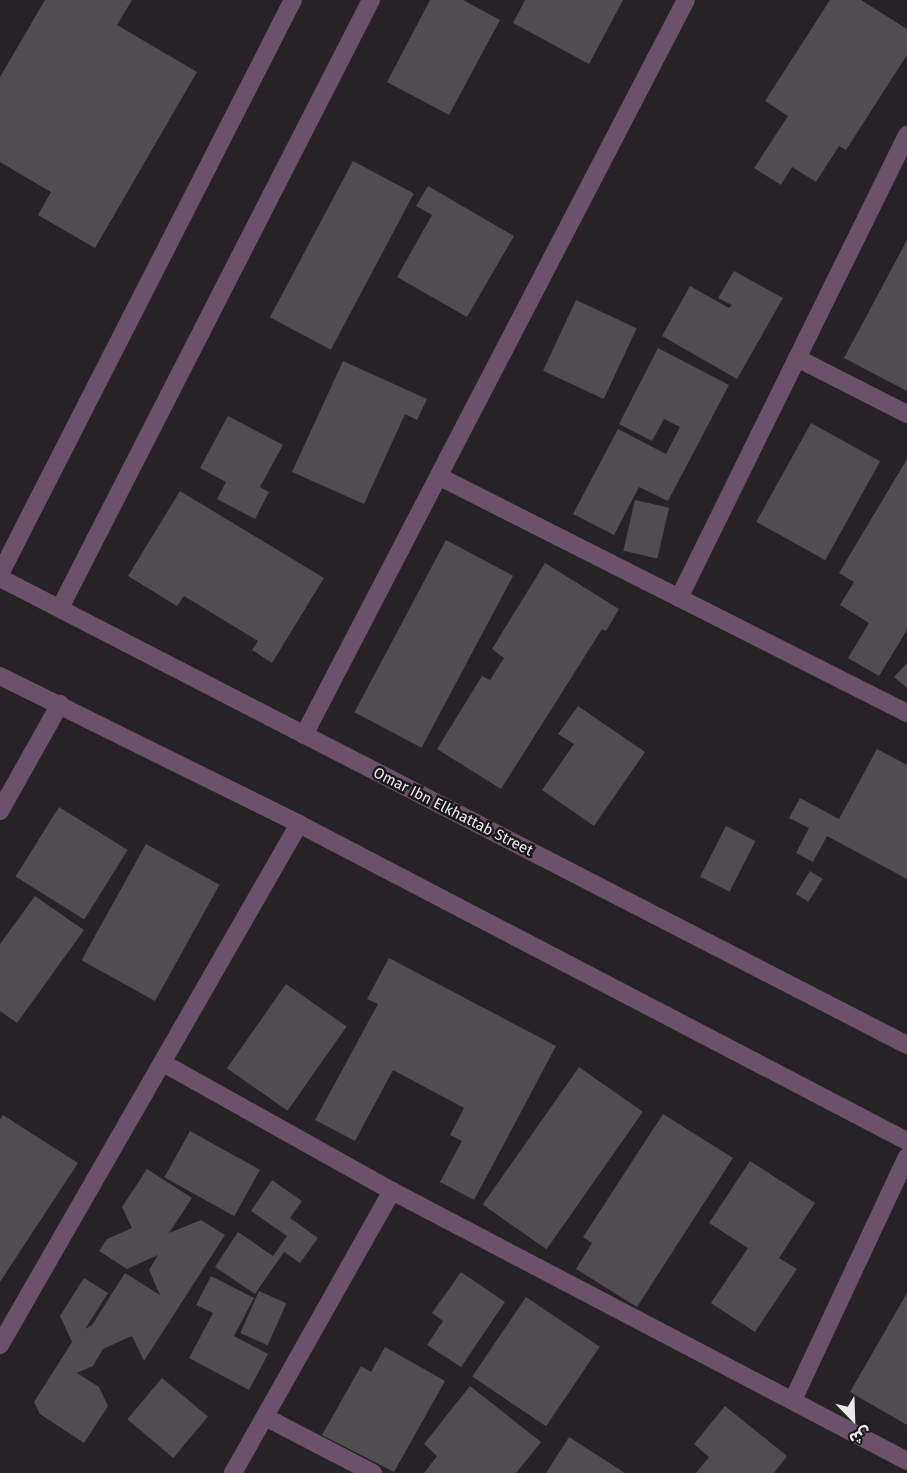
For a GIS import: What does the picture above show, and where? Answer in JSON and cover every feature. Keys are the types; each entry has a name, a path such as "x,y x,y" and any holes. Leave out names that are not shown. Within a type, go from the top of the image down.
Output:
{"street":[{"path":"0,576 293,0"},
{"path":"60,608 371,0"},
{"path":"304,735 686,0"},
{"path":"679,598 907,135"},
{"path":"798,358 907,414"},
{"path":"440,477 907,713"},
{"name":"Omar Ibn Elkhattab Street","path":"0,576 907,1045"},
{"path":"0,676 299,824 907,1141"},
{"path":"0,811 60,704"},
{"path":"0,1345 299,824"},
{"path":"163,1063 392,1191 907,1461"},
{"path":"793,1400 907,1157"},
{"path":"233,1473 392,1191"},
{"path":"265,1417 373,1473"}],"building":[{"path":"45,0 132,0 117,25 197,72 95,248 38,215 51,192 0,162 0,77"},
{"path":"430,0 463,0 500,20 449,115 387,82"},
{"path":"525,0 623,0 589,64 513,23"},
{"path":"830,0 861,0 907,29 907,55 846,150 839,146 816,182 792,167 781,185 754,168 788,116 765,101"},
{"path":"353,161 414,193 331,350 270,317"},
{"path":"428,186 514,236 467,317 397,277 432,215 416,206"},
{"path":"907,240 907,391 844,358"},
{"path":"734,271 783,298 737,379 662,336 690,286 729,308 732,305 718,298"},
{"path":"576,300 637,328 604,399 543,371"},
{"path":"658,348 729,385 668,501 639,487 614,535 573,514 618,429 666,454 680,427 664,419 652,441 619,424"},
{"path":"343,361 427,399 417,420 405,414 364,504 292,472"},
{"path":"228,416 283,445 260,487 269,492 255,519 217,499 226,482 200,468"},
{"path":"811,423 880,461 825,560 756,522"},
{"path":"907,459 907,630 879,676 848,658 869,623 840,605 854,582 839,573"},
{"path":"180,491 324,578 272,663 252,650 258,641 184,596 177,606 128,576"},
{"path":"635,500 669,508 657,559 623,551"},
{"path":"446,540 513,576 422,748 354,712"},
{"path":"545,563 619,609 606,631 602,629 501,789 437,749 482,676 490,680 504,658 492,649"},
{"path":"907,663 907,688 894,677"},
{"path":"578,706 645,752 594,826 542,790 574,744 558,734"},
{"path":"877,749 907,765 907,879 827,836 813,862 796,853 809,828 789,818 800,798 839,819"},
{"path":"59,807 128,850 84,919 16,877"},
{"path":"726,826 755,841 730,892 700,877"},
{"path":"146,844 219,885 155,1001 82,960"},
{"path":"810,871 823,879 808,902 796,894"},
{"path":"35,896 84,930 17,1023 0,1011 0,944"},
{"path":"389,958 556,1046 474,1200 440,1182 462,1141 450,1135 464,1108 393,1070 355,1141 315,1120 378,1004 367,999"},
{"path":"286,984 347,1026 288,1111 227,1068"},
{"path":"579,1067 643,1112 547,1249 483,1205"},
{"path":"663,1114 733,1158 637,1307 576,1269 592,1243 583,1237"},
{"path":"3,1115 78,1163 0,1282 0,1119"},
{"path":"190,1131 260,1170 234,1216 164,1177"},
{"path":"750,1161 815,1203 779,1258 797,1269 755,1332 711,1303 748,1248 709,1223"},
{"path":"147,1169 192,1198 169,1233 201,1220 225,1235 144,1361 132,1336 103,1349 93,1366 77,1373 99,1387 108,1406 84,1443 40,1414 34,1402 72,1342 60,1316 84,1278 108,1293 85,1329 92,1325 125,1273 160,1295 149,1270 158,1255 127,1269 99,1251 107,1239 132,1228 122,1207"},
{"path":"272,1180 302,1201 290,1218 318,1238 300,1263 284,1252 255,1294 215,1267 238,1232 273,1256 287,1236 251,1211"},
{"path":"461,1272 505,1302 461,1367 427,1345 443,1321 432,1313"},
{"path":"211,1276 254,1298 234,1336 268,1354 249,1390 189,1358 213,1313 196,1305"},
{"path":"259,1291 286,1303 268,1345 240,1333"},
{"path":"907,1293 907,1425 850,1392"},
{"path":"526,1297 600,1347 546,1426 472,1377"},
{"path":"385,1347 445,1381 394,1472 322,1435 361,1366 371,1372"},
{"path":"162,1378 208,1417 173,1458 127,1419"},
{"path":"470,1386 541,1442 516,1473 424,1473 437,1456 424,1444"},
{"path":"725,1406 787,1456 774,1473 696,1473 709,1457 694,1444"},
{"path":"569,1437 625,1473 546,1473"}]}
